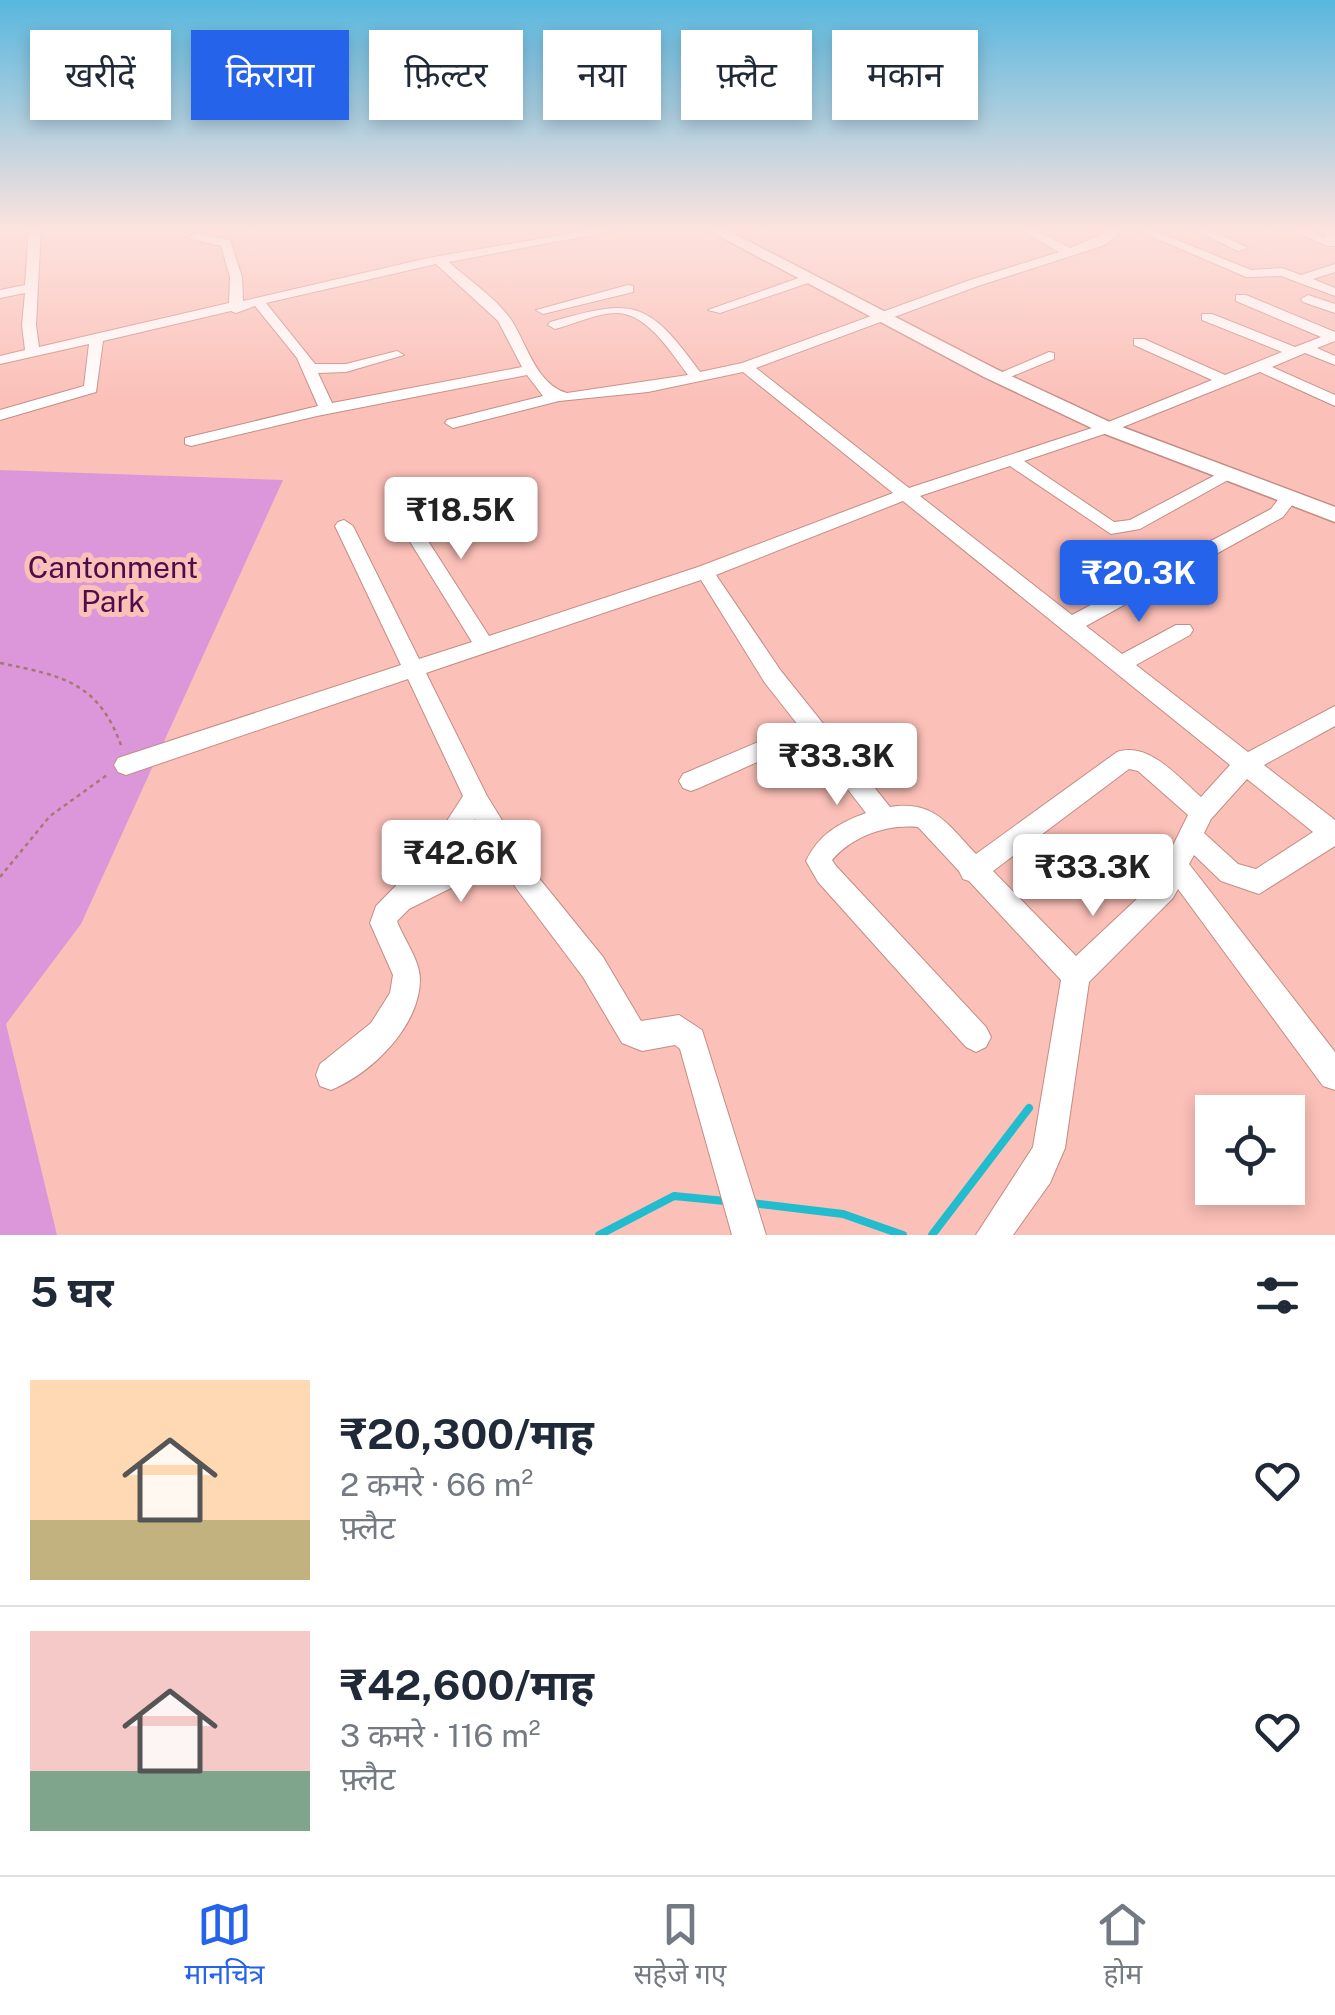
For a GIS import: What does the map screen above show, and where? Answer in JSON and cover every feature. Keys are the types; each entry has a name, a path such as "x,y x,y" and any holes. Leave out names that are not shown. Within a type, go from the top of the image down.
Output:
{"street":[{"path":"236,286 236,309"},
{"path":"0,360 335,286"},
{"path":"467,286 504,319 531,370 556,397"},
{"path":"715,310 787,286"},
{"path":"819,286 1107,428 1335,514"},
{"path":"454,423 556,397 622,392 746,368 970,286"},
{"path":"0,294 30,288 33,353"},
{"path":"569,289 592,316"},
{"path":"543,310 628,289"},
{"path":"1242,298 1334,337"},
{"path":"1308,299 1335,310"},
{"path":"260,304 296,345 326,407"},
{"path":"555,325 633,312 683,358 697,378"},
{"path":"1207,317 1335,361"},
{"path":"126,764 705,572 904,495 1107,428 1334,337"},
{"path":"0,415 90,389 96,340"},
{"path":"1139,342 1222,379"},
{"path":"309,369 346,368 398,354"},
{"path":"998,377 1049,356"},
{"path":"1258,366 1335,401"},
{"path":"746,368 1334,834 1259,882 1230,873 1196,824 1145,763 1125,760 972,871"},
{"path":"191,441 326,407 353,406 531,370"},
{"path":"1012,459 1111,528 1134,525 1228,476"},
{"path":"1069,626 1278,513 1289,498"},
{"path":"396,506 484,645"},
{"path":"344,526 475,797 505,849 593,967 632,1032 642,1036 679,1030 692,1040 745,1226"},
{"path":"705,572 773,677 885,819"},
{"path":"1119,665 1183,630"},
{"path":"993,1235 1039,1172 1048,1148 1076,974 1164,890 1196,824 1245,765 1335,715"},
{"path":"692,781 813,728"},
{"path":"331,1074 385,1033 406,988 404,965 383,922 390,906 422,879 475,797"},
{"path":"976,1037 849,902 819,861 826,848 885,819 914,814 925,818 972,871 1076,974"},
{"path":"390,906 505,849"},
{"path":"1178,868 1334,1075"}],"path":[{"path":"0,663 76,679 115,720 126,764 88,785 50,816 0,877"}],"green space":[{"name":"Cantonment Park","path":"0,470 283,480 81,924 6,1024 57,1235 0,1235"}],"waterway":[{"path":"932,1235 1029,1108"},
{"path":"599,1235 674,1196 725,1201"},
{"path":"751,1203 843,1214 903,1235"}]}
